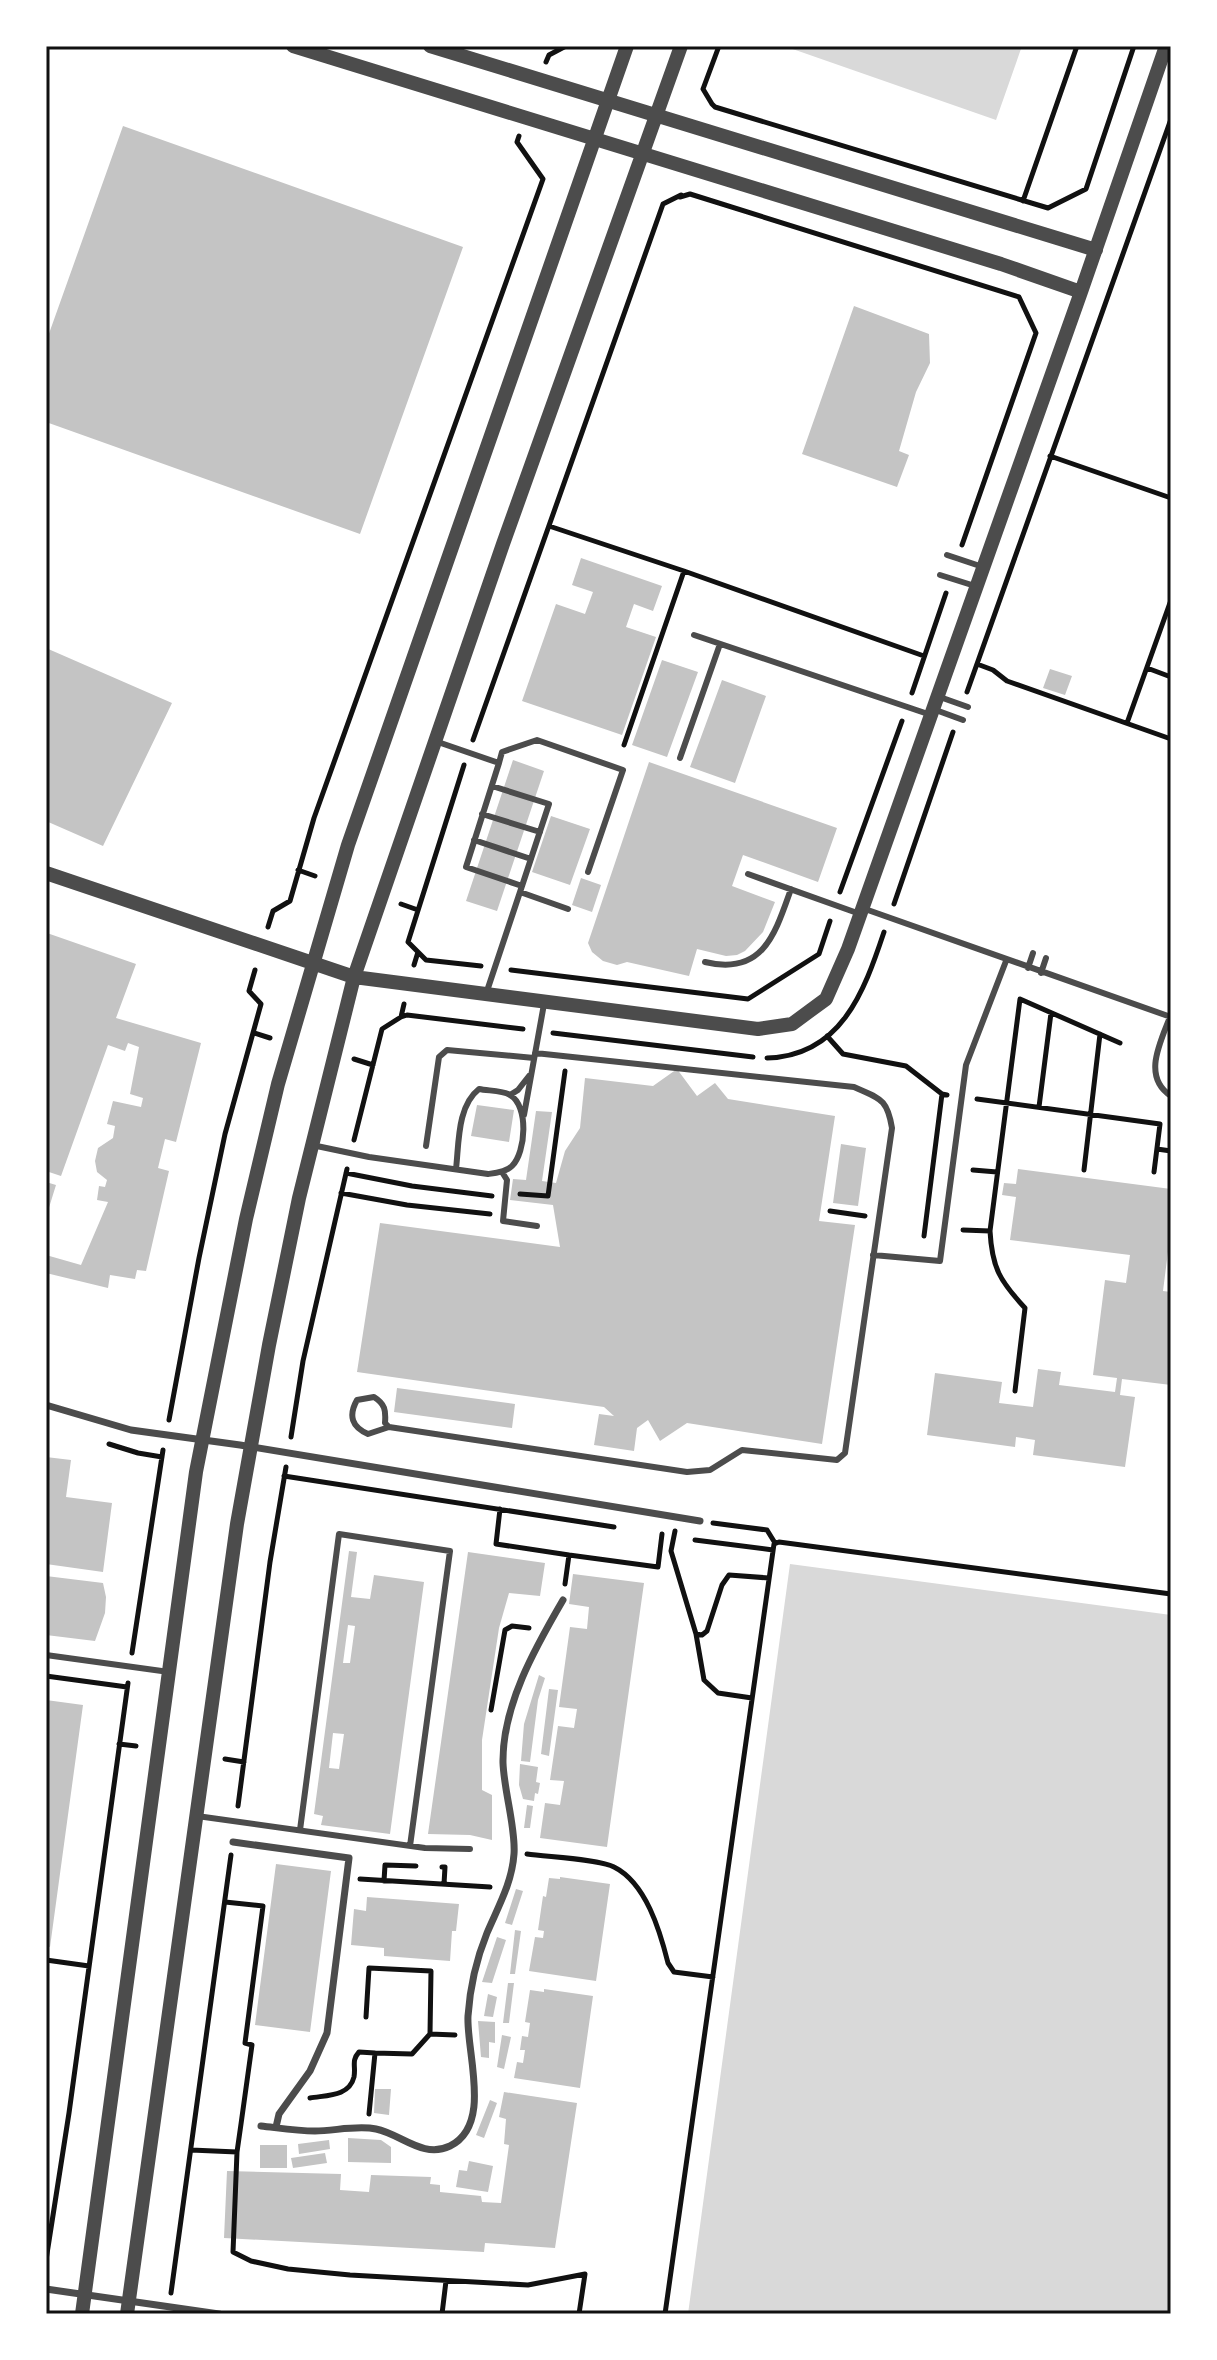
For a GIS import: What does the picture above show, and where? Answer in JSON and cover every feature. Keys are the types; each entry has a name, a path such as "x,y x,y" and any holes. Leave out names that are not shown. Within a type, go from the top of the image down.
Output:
{"street":[{"path":"293,46 1001,264 1081,292"},
{"path":"430,46 1096,250"},
{"path":"82,2314 196,1472 246,1219 278,1084 348,845 627,46"},
{"path":"127,2314 237,1524 269,1345 312,1145 354,977 681,46"},
{"path":"46,873 354,977 758,1029 792,1024 826,999 848,949 1166,46"},
{"path":"46,1405 131,1430 240,1445 700,1521"},
{"path":"261,2126 313,2131 374,2128 423,2150 449,2146 465,2133 475,2103 467,2032 470,1984 507,1888 515,1852 503,1760 511,1712 526,1672 563,1600"},
{"path":"233,1842 349,1858 327,2033 310,2071 279,2114 276,2127"},
{"path":"46,2289 219,2314"}],"lane":[{"path":"947,555 983,567"},
{"path":"940,575 976,587"},
{"path":"694,635 907,707 966,706"},
{"path":"680,758 720,644"},
{"path":"934,707 960,719"},
{"path":"568,909 466,867 502,752 537,740 623,770 588,872"},
{"path":"435,741 499,763"},
{"path":"486,994 549,804 492,786"},
{"path":"482,814 540,832"},
{"path":"474,840 531,859"},
{"path":"748,874 836,905 889,918 1171,1017 1155,1057 1155,1076 1162,1091 1171,1096"},
{"path":"705,962 734,965 748,961 760,952 779,924 791,889"},
{"path":"1028,968 1033,953"},
{"path":"1041,973 1046,958"},
{"path":"873,1255 940,1261 966,1065 1006,961"},
{"path":"312,1145 488,1174 511,1167 519,1155 544,1001"},
{"path":"389,1427 385,1423 386,1409 381,1402 374,1397 357,1400 352,1410 352,1420 358,1429 368,1434 389,1427 687,1472 710,1470 742,1450 837,1460 845,1453 892,1128 888,1108 879,1099 854,1087 447,1050 439,1057 426,1146"},
{"path":"510,1095 526,1082 532,1070"},
{"path":"456,1169 464,1110 469,1097 479,1089 510,1095 520,1104 524,1115"},
{"path":"502,1172 507,1180 503,1221 537,1226"},
{"path":"300,1830 339,1534 450,1551 410,1846"},
{"path":"46,1655 169,1672"},
{"path":"197,1816 410,1846 470,1849"}],"path":[{"path":"545,67 549,55 566,46"},
{"path":"719,46 703,89 715,107 1048,208 1086,189 1134,46"},
{"path":"1023,201 1077,46"},
{"path":"697,68 709,72"},
{"path":"709,116 712,104"},
{"path":"966,706 977,664 1171,119"},
{"path":"521,131 517,142 543,179 558,184"},
{"path":"267,928 273,911 290,901 314,818 543,179"},
{"path":"680,197 685,183"},
{"path":"1086,189 1095,192"},
{"path":"951,578 819,954 748,999 426,960 408,942 469,752 663,204 690,194 1019,297 1036,333 958,559"},
{"path":"1133,204 1140,206"},
{"path":"1036,333 1044,335"},
{"path":"1050,456 1171,498"},
{"path":"549,526 684,571"},
{"path":"1127,723 1171,600"},
{"path":"977,664 993,670 1007,681 1171,739"},
{"path":"1147,668 1171,677"},
{"path":"288,1450 303,1361 382,1029 407,1015 770,1059 795,1055 818,1044 842,1023 859,997 960,719"},
{"path":"298,870 315,876"},
{"path":"401,904 418,910"},
{"path":"414,965 418,952"},
{"path":"168,1426 225,1134 261,1004 249,991 255,970"},
{"path":"1015,1391 1025,1308 997,1275 991,1254 990,1231 1020,999 1120,1043"},
{"path":"401,1017 404,1004"},
{"path":"1039,1107 1051,1013"},
{"path":"254,1033 270,1038"},
{"path":"1084,1170 1100,1034"},
{"path":"827,1036 843,1054 906,1066 942,1094 1160,1124 1154,1172"},
{"path":"354,1059 373,1065"},
{"path":"511,1193 548,1196 565,1070"},
{"path":"923,1243 942,1094"},
{"path":"1157,1149 1171,1151"},
{"path":"973,1170 997,1172"},
{"path":"341,1193 490,1215 492,1196 412,1186 346,1173"},
{"path":"830,1211 865,1216"},
{"path":"963,1230 990,1231"},
{"path":"46,2260 165,1442"},
{"path":"236,1821 286,1463"},
{"path":"284,1476 618,1528"},
{"path":"500,1509 496,1544 658,1567 662,1534"},
{"path":"665,2314 774,1547 767,1530 700,1521"},
{"path":"647,1532 774,1547"},
{"path":"674,1536 671,1551 696,1634 704,1680 718,1693 752,1698"},
{"path":"774,1547 779,1542 1171,1594"},
{"path":"563,1600 569,1555"},
{"path":"696,1634 702,1635 707,1631 722,1585 729,1575 769,1578"},
{"path":"512,1626 531,1629"},
{"path":"46,1676 127,1687"},
{"path":"119,1744 136,1746"},
{"path":"225,1759 244,1762"},
{"path":"170,2299 233,1842"},
{"path":"515,1852 612,1865 624,1874 646,1902 674,1972 713,1977"},
{"path":"384,1881 385,1865 445,1867 444,1884"},
{"path":"347,1879 507,1888"},
{"path":"225,1902 263,1906 245,2043 252,2045 237,2152 233,2252 251,2261 288,2269 446,2281 528,2285 585,2274 579,2314"},
{"path":"46,1960 89,1966"},
{"path":"291,2129 299,2104 309,2098 347,2090 354,2077 355,2057 359,2052 412,2054 430,2034 431,1971 369,1968 366,2017"},
{"path":"430,2034 448,2035"},
{"path":"368,2129 375,2053"},
{"path":"241,2124 261,2126"},
{"path":"191,2150 237,2152"},
{"path":"442,2314 446,2281"}],"shaded area":[{"path":"784,46 1022,46 996,120"},
{"path":"790,1564 1171,1615 1171,2314 688,2314"}],"building":[{"path":"123,126 463,247 360,534 46,422 46,342"},
{"path":"854,306 929,334 930,363 916,392 899,451 909,455 897,487 802,454"},
{"path":"581,558 662,586 653,611 634,604 626,627 656,637 622,735 522,701 556,604 585,614 593,592 572,585"},
{"path":"46,648 172,703 103,846 46,821"},
{"path":"662,660 698,672 667,757 632,745"},
{"path":"1050,669 1072,676 1065,695 1043,688"},
{"path":"722,680 766,696 735,783 690,767"},
{"path":"513,760 544,771 497,911 466,901"},
{"path":"649,762 837,828 818,882 743,855 732,886 775,902 763,932 737,955 726,956 697,949 689,976 627,962 617,965 603,961 592,952 588,943"},
{"path":"551,816 590,829 570,885 532,872"},
{"path":"581,878 601,885 592,912 572,905"},
{"path":"47,933 136,964 116,1018 201,1043 176,1142 165,1139 158,1168 169,1171 146,1271 137,1270 135,1279 110,1275 108,1288 46,1273 46,1255 81,1265 108,1202 97,1200 99,1186 105,1187 107,1180 97,1172 95,1161 98,1148 113,1138 115,1126 107,1124 113,1101 141,1107 143,1098 130,1094 139,1047 128,1043 125,1051 108,1045 61,1176 46,1171"},
{"path":"677,1069 697,1096 715,1083 728,1099 835,1116 819,1221 855,1225 822,1444 687,1423 660,1441 648,1420 637,1428 634,1451 594,1445 599,1414 614,1416 604,1407 357,1372 380,1223 560,1247 553,1205 510,1200 513,1179 526,1180 536,1111 552,1112 542,1181 556,1183 565,1151 580,1128 585,1078 653,1086"},
{"path":"477,1105 514,1110 509,1142 471,1136"},
{"path":"841,1144 866,1148 858,1206 833,1203"},
{"path":"1018,1169 1171,1189 1171,1228 1163,1291 1171,1292 1171,1385 1122,1379 1120,1395 1135,1397 1125,1467 1033,1455 1035,1440 1016,1437 1015,1447 927,1435 935,1373 1002,1382 999,1403 1033,1407 1038,1369 1061,1372 1059,1385 1115,1392 1117,1378 1093,1375 1105,1280 1126,1283 1130,1255 1010,1240 1016,1197 1002,1195 1004,1183 1016,1184"},
{"path":"46,1182 56,1185 47,1214 46,1214"},
{"path":"397,1388 515,1404 512,1428 394,1412"},
{"path":"46,1457 71,1460 66,1497 112,1503 103,1572 46,1564"},
{"path":"349,1551 357,1552 351,1597 370,1599 374,1575 424,1582 390,1834 321,1825 323,1816 314,1814","holes":["348,1625 355,1626 350,1663 343,1663","333,1733 344,1734 339,1769 329,1768"]},
{"path":"468,1552 545,1563 540,1596 509,1593 499,1628 482,1740 482,1790 492,1795 492,1840 470,1835 428,1834"},
{"path":"573,1574 644,1583 607,1847 540,1838 545,1803 560,1805 564,1781 550,1780 558,1726 574,1728 577,1709 559,1707 570,1627 587,1629 589,1607 569,1604"},
{"path":"46,1576 103,1583 105,1613 95,1641 46,1635"},
{"path":"539,1675 545,1678 538,1700 530,1762 521,1761 524,1724"},
{"path":"549,1689 558,1690 549,1756 541,1754"},
{"path":"46,1700 83,1705 50,1947 46,1946"},
{"path":"520,1764 538,1767 536,1782 540,1783 534,1801 523,1799 519,1785"},
{"path":"527,1805 533,1806 530,1828 524,1828"},
{"path":"276,1864 331,1871 310,2032 255,2025"},
{"path":"549,1878 610,1884 596,1981 529,1971 535,1937 543,1938 544,1931 538,1930 543,1896 546,1897"},
{"path":"516,1889 523,1891 512,1925 505,1923"},
{"path":"367,1897 459,1904 456,1931 452,1931 450,1961 384,1956 384,1948 351,1945 354,1909 366,1911"},
{"path":"515,1930 521,1931 515,1974 510,1974"},
{"path":"497,1937 506,1940 492,1983 482,1982"},
{"path":"508,1983 514,1983 509,2023 503,2023"},
{"path":"544,1989 593,1996 580,2088 514,2078 517,2062 523,2063 525,2050 520,2050 522,2036 528,2037 530,2023 525,2022 530,1990 544,1992"},
{"path":"488,1994 497,1997 493,2017 484,2016"},
{"path":"478,2021 495,2022 495,2043 489,2042 489,2058 481,2057"},
{"path":"502,2035 511,2037 504,2069 497,2067"},
{"path":"375,2089 391,2089 389,2115 374,2113"},
{"path":"504,2092 577,2103 555,2248 485,2243 484,2252 224,2238 227,2171 341,2174 340,2190 369,2192 371,2175 431,2177 430,2184 440,2185 440,2192 481,2196 482,2202 501,2203 509,2145 504,2144 506,2119 499,2117"},
{"path":"490,2100 497,2103 484,2138 476,2135"},
{"path":"348,2138 381,2140 391,2147 391,2163 348,2162"},
{"path":"329,2140 330,2149 299,2154 298,2144"},
{"path":"260,2145 287,2145 287,2168 260,2168"},
{"path":"325,2153 327,2163 293,2168 291,2158"},
{"path":"469,2161 493,2166 488,2192 456,2187 459,2170 467,2171"}]}
